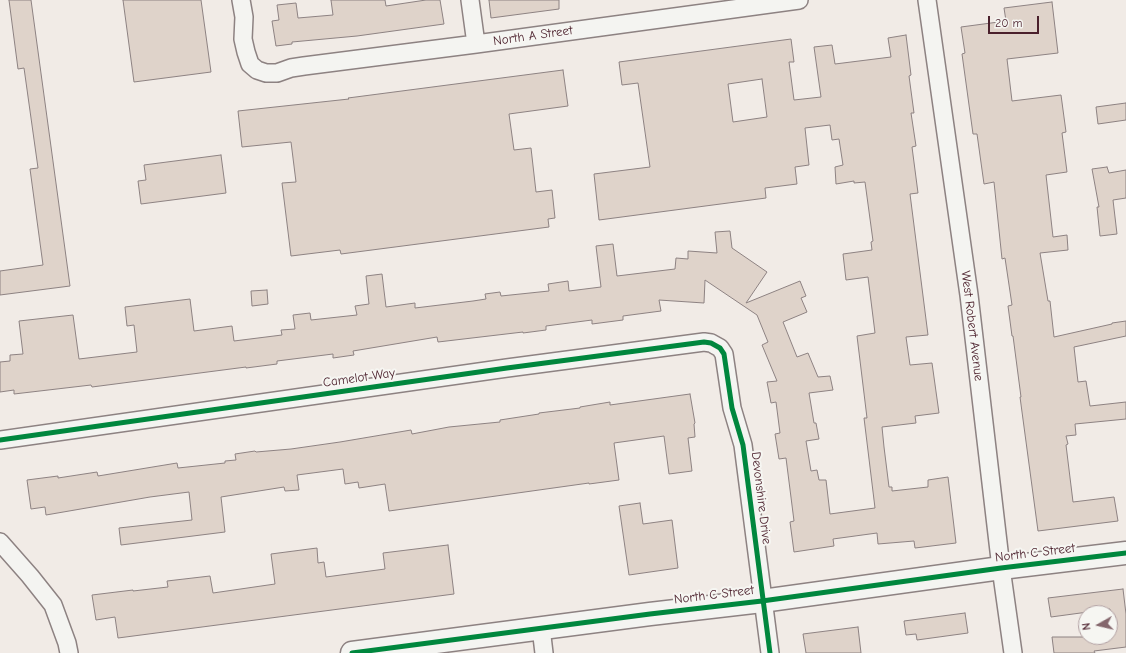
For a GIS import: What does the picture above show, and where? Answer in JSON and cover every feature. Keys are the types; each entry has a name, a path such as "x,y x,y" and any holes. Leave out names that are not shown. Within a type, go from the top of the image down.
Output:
{"street":[{"name":"North A Street","path":"241,0 244,17 243,39 250,64 257,70 266,74 277,73 298,67 789,1"},
{"path":"470,0 476,44"},
{"name":"West Robert Avenue","path":"927,0 969,295 1001,568 1013,653"},
{"name":"Camelot Way","path":"0,440 696,343 711,343 720,348"},
{"name":"Devonshire Drive","path":"720,348 724,354 732,408 743,445 762,601 770,653"},
{"path":"0,542 30,576 53,606 67,642 69,653"},
{"name":"North C Street","path":"352,653 762,601 1001,568 1126,554"},
{"path":"541,628 544,653"}],"building":[{"path":"9,0 31,0 70,286 0,295 0,271 43,265 30,169 38,168 24,68 18,69"},
{"path":"123,0 201,0 211,72 134,82"},
{"path":"331,0 385,0 386,6 426,0 440,0 444,24 357,36 292,42 292,44 276,46 272,21 279,20 277,5 296,3 298,18 333,15"},
{"path":"489,0 559,0 559,9 491,18"},
{"path":"1052,2 1058,53 1007,59 1012,101 1061,95 1066,132 1062,133 1067,172 1046,175 1053,237 1067,235 1068,250 1040,253 1048,301 1050,301 1054,337 1126,321 1126,336 1074,347 1078,382 1086,381 1090,406 1126,402 1126,419 1075,424 1076,435 1066,436 1073,502 1114,497 1118,521 1038,531 1008,306 1012,305 1005,258 1002,259 994,182 984,184 977,134 973,134 962,54 965,53 961,27 1006,21 1004,8"},
{"path":"906,35 914,113 911,113 916,146 912,147 918,193 910,194 928,335 906,337 910,365 932,363 939,413 915,416 916,423 882,427 889,487 892,487 892,491 928,487 928,480 948,477 956,543 915,548 914,541 878,544 877,533 833,539 834,546 794,552 790,522 794,521 786,458 779,459 775,434 780,433 776,402 771,403 767,382 777,381 762,345 768,342 757,315 705,280 704,303 659,300 661,311 623,316 623,320 592,324 592,320 546,326 546,330 438,342 437,337 353,351 354,355 333,358 333,354 277,361 277,364 92,387 91,385 14,394 14,390 0,392 0,362 10,361 10,355 23,354 19,321 73,315 79,359 137,352 134,325 127,326 125,307 190,299 194,331 232,326 234,341 282,335 281,330 295,329 293,315 310,313 311,320 357,315 355,306 369,304 366,276 382,274 386,307 415,303 415,308 486,299 485,294 500,292 501,296 549,291 548,284 568,281 569,291 601,287 596,246 613,244 617,276 675,269 676,258 688,259 688,251 717,253 715,232 730,231 732,248 767,272 746,303 800,281 806,296 801,298 807,312 783,322 797,357 808,353 818,377 830,376 833,390 809,393 814,423 816,423 819,439 806,441 811,471 817,470 819,480 826,480 830,514 875,508 864,418 867,418 857,336 875,333 868,277 846,280 843,254 872,250 871,242 873,241 865,182 854,183 854,181 836,184 835,167 843,165 839,139 832,140 830,125 805,128 809,165 795,167 797,184 765,188 766,198 599,220 594,174 650,167 638,83 622,85 619,62 791,39 794,62 789,62 794,100 821,97 814,47 832,45 835,64 891,57 888,38","holes":["762,79 767,117 733,122 728,84"]},
{"path":"563,70 568,106 509,114 514,150 531,148 536,192 552,190 555,218 548,219 549,227 341,254 340,250 291,256 282,183 296,182 291,142 242,147 238,111 349,99 348,98"},
{"path":"1126,103 1126,120 1098,124 1096,107"},
{"path":"221,155 226,193 141,204 138,181 146,180 144,165"},
{"path":"1107,167 1109,173 1126,170 1126,198 1113,200 1117,234 1100,236 1097,207 1099,207 1092,169"},
{"path":"267,290 268,304 252,306 251,291"},
{"path":"690,394 695,423 695,437 688,438 692,471 669,474 664,436 614,443 619,480 389,511 385,484 359,488 358,482 345,484 343,469 297,475 299,490 285,491 284,487 221,497 225,532 121,545 119,528 192,520 189,492 150,497 46,515 45,507 31,509 27,480 58,476 58,478 97,472 98,476 177,463 178,468 225,463 225,461 236,460 235,454 255,451 291,449 411,430 412,434 449,427 500,422 500,420 610,402 610,405"},
{"path":"640,503 643,524 672,520 678,568 629,575 619,506"},
{"path":"448,545 454,594 118,638 115,617 96,620 92,595 168,587 167,581 210,576 213,593 275,584 271,554 317,548 318,563 324,562 326,577 385,569 383,553"},
{"path":"1123,589 1126,614 1126,647 1094,651 1095,653 1054,653 1052,637 1078,637 1078,645 1118,645 1118,605 1078,605 1078,613 1051,617 1048,598"},
{"path":"965,613 968,633 917,640 916,634 906,635 904,621"},
{"path":"858,627 861,653 806,653 803,634"}],"cycle path":[{"path":"0,440 507,368 704,342 711,343 720,348 724,354 732,408 743,445 770,653"},
{"path":"352,653 1126,553"}]}
